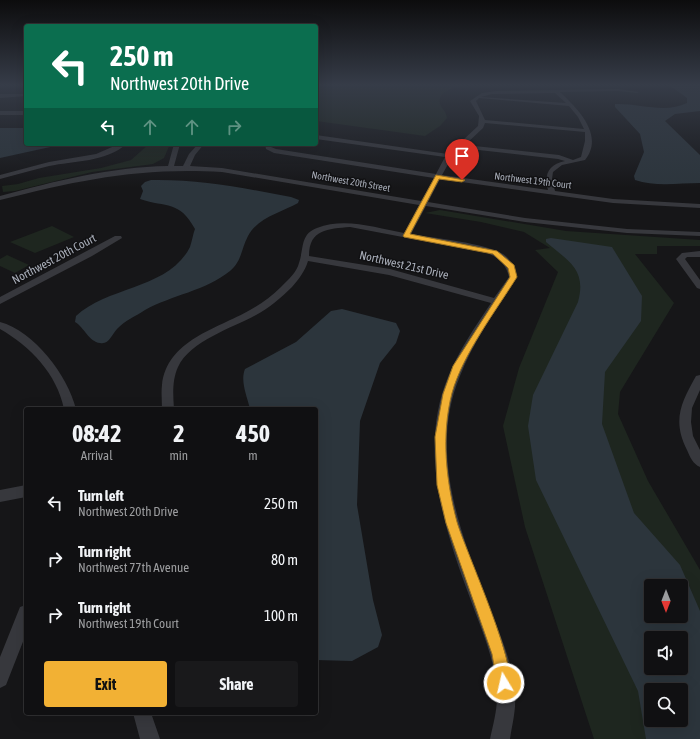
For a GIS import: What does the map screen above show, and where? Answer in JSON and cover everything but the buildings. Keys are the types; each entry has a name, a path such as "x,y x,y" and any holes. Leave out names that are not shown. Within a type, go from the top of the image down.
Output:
{"street":[{"path":"552,193 549,176 554,167 571,161 580,160 585,155 589,142 588,131 582,118"},
{"path":"406,236 449,156 475,134 481,127 483,121 588,131"},
{"path":"318,137 449,156"},
{"path":"0,177 116,149 121,146"},
{"path":"171,167 176,146"},
{"path":"186,167 192,154 199,146"},
{"path":"460,146 559,158 571,161"},
{"name":"Northwest 19th Court","path":"269,147 438,177 552,193 641,204 700,206"},
{"name":"Northwest 20th Street","path":"0,198 81,177 140,169 186,167 222,170 525,220 579,226 700,234"},
{"path":"168,407 166,395 167,377 175,362 189,346 271,302 291,282 304,263 306,244 310,236 318,229 332,226 350,225 485,250 495,253 505,260 512,267 513,277 457,366 447,394 440,437 443,485 452,523 499,654 506,698 500,739"},
{"name":"Northwest 20th Court","path":"0,301 47,275 93,253 118,238"},
{"path":"696,254 685,255 680,259 700,286"},
{"name":"Northwest 21st Drive","path":"304,258 390,272 497,302"},
{"path":"0,325 14,332 42,355 59,381 69,407"},
{"path":"700,379 686,408 685,428 690,447 700,461"},
{"path":"0,496 24,491"},
{"path":"0,679 24,618"},
{"path":"143,715 150,739"}],"shaded area":[{"path":"318,118 447,118 440,126 425,136 318,121"},
{"path":"626,118 669,118 665,121 700,155 700,183 659,184 635,180 634,176 644,152 640,134"},
{"path":"0,128 24,128 24,146 55,146 0,158"},
{"path":"147,146 169,146 164,158 153,164 92,172 15,191 3,192 2,186 18,184 39,178 101,168 131,160"},
{"path":"151,180 187,181 221,185 256,190 299,200 298,203 270,216 257,225 248,236 237,263 230,271 220,278 145,310 120,326 106,342 96,342 75,322 76,316 89,306 104,298 137,286 168,271 180,261 190,247 195,229 183,213 172,206 140,199 143,191 141,186 145,182"},
{"path":"440,210 566,231 700,240 700,246 657,246 657,254 635,254 674,303 620,392 618,414 648,481 700,570 700,739 594,739 525,527 503,426 519,368 558,272 535,250 550,248 524,232 481,222 425,213"},
{"path":"52,226 74,237 35,253 10,242"},
{"path":"551,238 612,247 642,296 641,321 605,372 602,424 634,513 680,565 686,579 644,579 644,623 688,623 688,583 700,611 700,739 646,739 644,727 638,691 536,480 528,426 533,395 578,302 580,291 580,281 574,267 546,242 546,239"},
{"path":"7,255 29,265 15,273 0,266 0,259"},
{"path":"342,309 396,323 400,331 396,343 380,363 360,421 357,505 373,600 382,635 378,647 352,661 318,660 318,407 249,407 244,389 243,378 245,369 296,342 331,311"}],"route":[{"path":"462,180 438,177 406,236 485,250 495,253 512,267 513,277 457,366 447,394 440,437 443,485 452,523 485,620 499,654 504,683"}]}
